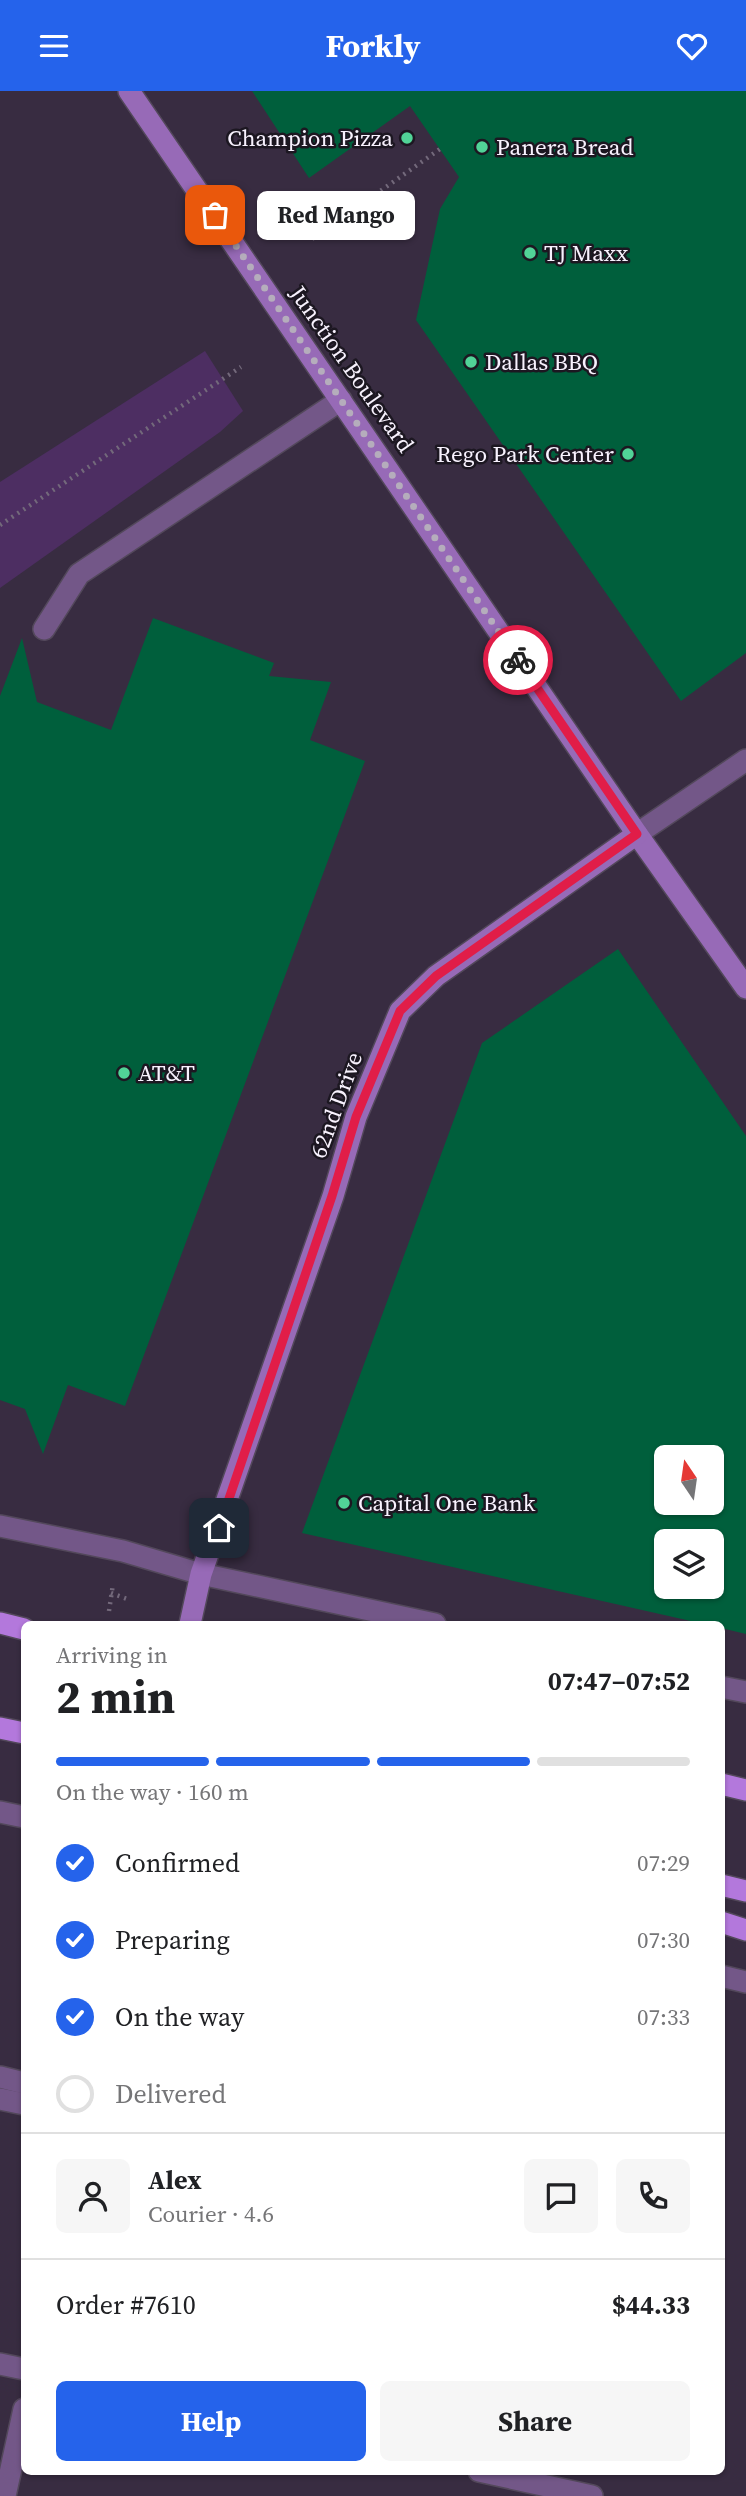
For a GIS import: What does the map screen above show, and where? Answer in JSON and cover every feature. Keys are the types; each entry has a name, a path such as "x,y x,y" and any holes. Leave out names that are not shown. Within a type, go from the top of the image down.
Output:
{"main road":[{"name":"Junction Boulevard","path":"129,91 637,834 746,988"},
{"name":"62nd Drive","path":"191,1621 201,1574 332,1196 356,1117 400,1011 436,976 637,834"},
{"path":"0,1623 21,1628"},
{"path":"0,1728 21,1732"},
{"path":"725,1785 746,1790"},
{"path":"725,1886 746,1891"},
{"path":"725,1924 746,1930"}],"street":[{"path":"44,629 79,574 341,400"},
{"name":"62nd Drive","path":"637,834 746,760"},
{"path":"0,1526 123,1551 201,1574 421,1621"},
{"path":"725,1688 746,1692"},
{"path":"0,1812 21,1816"},
{"path":"725,1977 746,1982"},
{"path":"0,2077 21,2082"},
{"path":"0,2099 21,2103"},
{"path":"0,2364 21,2368"},
{"path":"5,2496 21,2423"},
{"path":"497,2475 592,2496"}],"path":[{"path":"312,239 440,149"},
{"path":"0,524 241,367"},
{"path":"109,1611 114,1577"},
{"path":"111,1593 130,1600"}],"shaded area":[{"path":"205,351 243,411 220,432 0,588 0,482"}],"building":[{"name":"Rego Park Center","path":"252,91 746,91 746,653 681,701 416,320 440,209 459,177 410,106 309,178"},
{"name":"AT&T","path":"153,618 274,663 269,676 331,682 310,740 365,761 125,1406 68,1385 43,1454 25,1409 0,1400 0,696 22,638 37,702 111,730"},
{"path":"618,949 746,1136 746,1634 725,1629 725,1621 691,1621 302,1533 482,1043"}],"way so far":[{"path":"215,215 518,660"}],"place":[{"name":"Champion Pizza","path":"407,138"},
{"name":"Panera Bread","path":"482,147"},
{"name":"Red Mango","path":"215,215"},
{"name":"TJ Maxx","path":"530,253"},
{"name":"Dallas BBQ","path":"471,362"},
{"name":"Rego Park Center","path":"628,454"},
{"name":"AT&T","path":"124,1073"},
{"name":"Capital One Bank","path":"344,1503"}],"route":[{"path":"219,1528 332,1196 356,1117 400,1011 436,976 637,834 518,660"}]}
